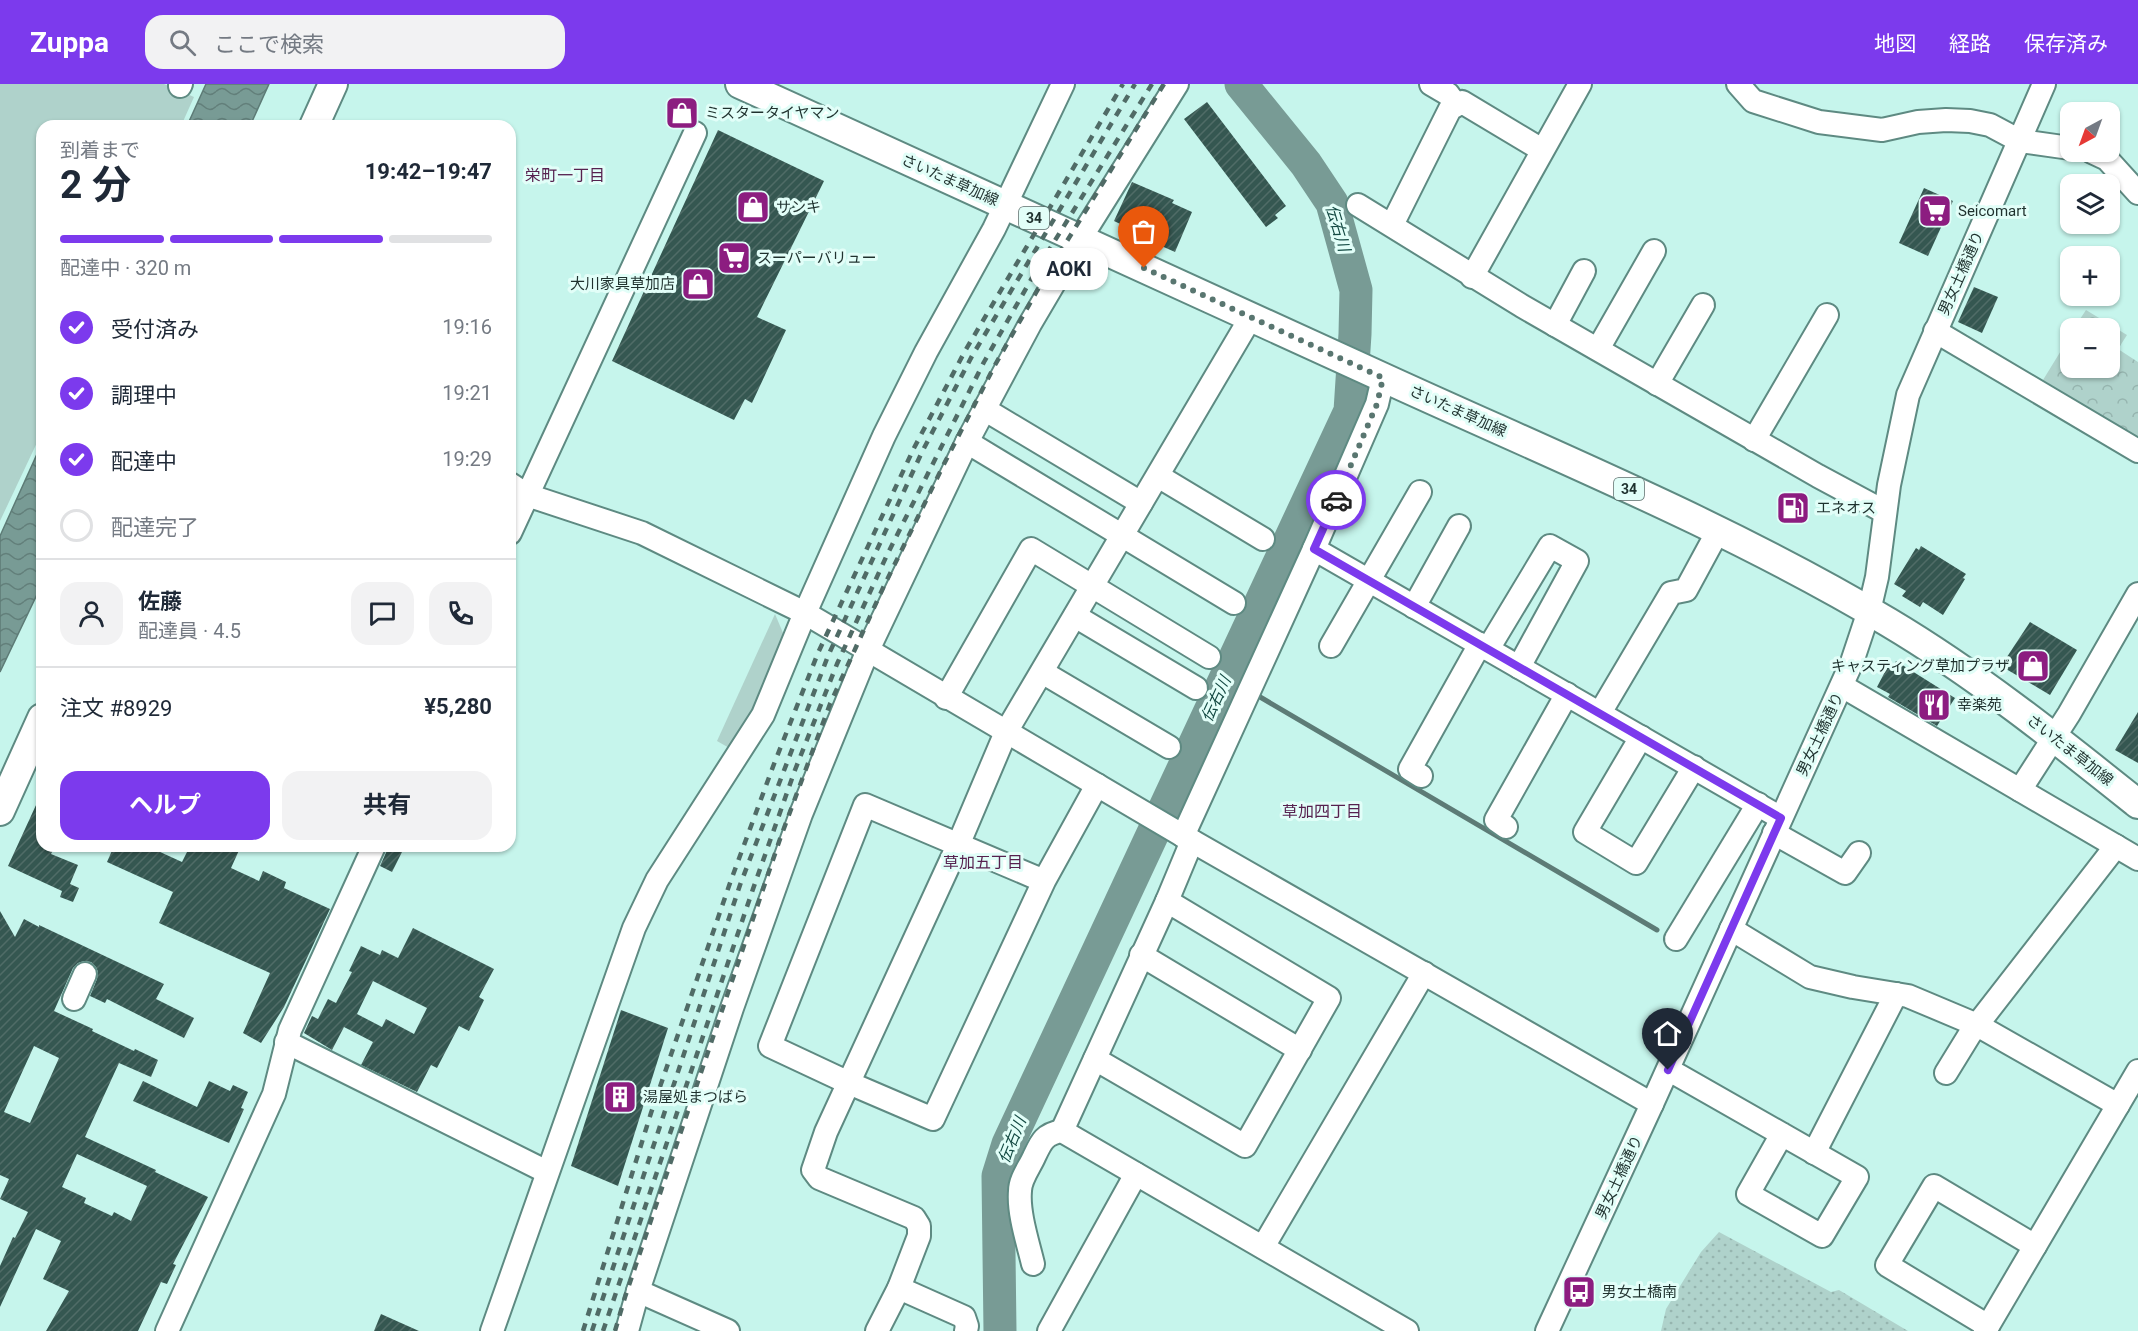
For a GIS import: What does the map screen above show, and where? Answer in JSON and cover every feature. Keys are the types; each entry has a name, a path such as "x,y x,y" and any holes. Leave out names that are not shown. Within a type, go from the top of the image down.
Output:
{"main road":[{"path":"317,120 333,84"},
{"name":"さいたま草加線","path":"740,84 1383,378 1491,425 1718,531 1814,579 1909,635 1983,685 2054,737 2138,804"},
{"path":"0,811 36,731"}],"street":[{"path":"492,1331 634,928 657,880 763,715 805,613 884,436 926,352 1006,205 1063,84"},
{"path":"627,1331 638,1291 732,1008 793,835 868,650 984,409 1080,239 1177,84"},
{"path":"1431,84 1448,93 1456,105"},
{"path":"1472,276 1580,84"},
{"path":"1738,84 1753,101 1819,122 1882,130 1918,122 1970,121 1990,125 2020,141 2060,147"},
{"name":"男女土橋通り","path":"1547,1331 1842,686 1869,611 1877,577 1899,432 1908,395 2044,84"},
{"path":"1392,225 1450,109 1462,102 1542,150"},
{"path":"695,133 519,490 642,533 805,613 1184,836 1652,1104"},
{"path":"2110,162 2138,193"},
{"path":"1358,205 1555,325 1754,440 1886,512"},
{"path":"1598,349 1654,251"},
{"path":"1555,325 1584,271"},
{"path":"1657,384 1703,305"},
{"path":"1754,440 1827,315"},
{"path":"877,1331 899,1288 919,1236 919,1226 914,1218 819,1178 813,1170 826,1132 959,843 1006,732 1251,317"},
{"path":"1935,331 2138,451"},
{"path":"1062,1131 1167,901 1184,836 1314,549 1377,404 1383,378"},
{"path":"984,409 1141,503"},
{"path":"967,442 1234,603"},
{"path":"1158,476 1263,539"},
{"path":"1331,646 1420,492"},
{"path":"1413,607 1459,526"},
{"path":"1600,713 1671,593 1686,590 1718,531"},
{"path":"1421,776 1410,769 1484,646 1550,546 1577,561 1519,667"},
{"path":"946,698 1031,549 1209,657"},
{"path":"1314,549 1758,804 1778,826 1845,873 1859,853"},
{"path":"2020,790 2069,714 2138,594"},
{"path":"1075,616 1196,688"},
{"path":"1042,672 1169,747"},
{"path":"1842,686 2138,859"},
{"path":"1506,827 1496,820 1567,694"},
{"path":"1641,737 1585,832 1636,862 1694,767"},
{"path":"1044,881 866,805 770,1046 933,1119 1044,881 1097,785"},
{"path":"1676,939 1758,804"},
{"path":"1946,1073 1977,1025 2116,846"},
{"path":"167,1331 274,1094 286,1042 371,852"},
{"path":"1095,1059 1245,1146 1329,998 1167,901"},
{"path":"1731,929 1810,977 1852,987 1908,996 1977,1025 2118,1105"},
{"path":"1142,955 1299,1050"},
{"path":"1263,1247 1424,973"},
{"path":"74,999 85,974"},
{"path":"1814,1153 1896,994"},
{"path":"286,1042 547,1172"},
{"path":"1668,1070 1782,1134 1857,1177 1822,1236 1748,1194 1782,1134"},
{"path":"2035,1246 1934,1186 1887,1265 1986,1329 2035,1246 2138,1071"},
{"path":"1033,1264 1020,1205 1019,1190 1042,1138 1051,1132 1062,1131 1407,1331"},
{"path":"1049,1331 1137,1174"},
{"path":"899,1288 964,1317 966,1331"},
{"path":"638,1291 729,1331"}],"green space":[{"path":"0,84 164,84 194,97 184,120 36,120 36,445 0,521"},
{"path":"2086,310 2099,318 2081,318"},
{"path":"2120,331 2127,335 2120,346"},
{"path":"2120,350 2138,362 2138,438 2043,380 2060,352 2060,378 2120,378"},
{"path":"775,614 786,640 766,688 731,749 717,741"},
{"path":"1719,1232 1831,1292 1839,1290 1908,1331 1661,1331 1666,1309 1701,1252"}],"water":[{"path":"206,84 269,84 253,120 190,120"},
{"path":"36,456 36,597 0,672 0,536"}],"building":[{"path":"1207,102 1286,206 1275,215 1278,218 1266,227 1184,119"},
{"path":"718,130 824,181 757,317 786,330 752,403 745,399 734,420 612,361"},
{"path":"1132,182 1174,200 1172,203 1192,212 1175,252 1132,233 1133,230 1114,221"},
{"path":"1924,188 1953,201 1928,256 1899,243"},
{"path":"1974,287 1998,297 1982,333 1958,322"},
{"path":"1921,546 1966,574 1943,615 1923,602 1920,607 1902,596 1906,591 1894,584 1916,548 1919,550"},
{"path":"2030,622 2077,650 2050,695 2001,666"},
{"path":"1896,661 1955,698 1937,726 1888,697 1890,694 1877,687 1888,666 1892,669"},
{"path":"2138,712 2138,763 2115,750"},
{"path":"36,805 36,852 52,852 51,854 78,865 70,884 79,888 73,902 60,897 62,891 8,866"},
{"path":"111,852 160,852 182,862 187,852 238,852 231,868 259,881 263,871 286,882 284,888 330,909 284,1007 261,1043 243,1033 270,973 159,923 173,892 107,862"},
{"path":"386,852 402,852 392,872 380,866"},
{"path":"0,911 15,937 24,919 39,927 39,925 164,984 156,999 194,1018 184,1038 107,999 105,1003 90,996 98,972 91,962 84,961 73,968 54,1011 134,1051 135,1049 158,1060 151,1077 119,1063 85,1137 208,1197 173,1264 176,1265 167,1284 161,1282 138,1331 46,1331 69,1291 43,1279 61,1241 36,1229 0,1307 0,1266 13,1237 15,1238 28,1212 0,1199 9,1179 0,1175","holes":["34,1046 59,1058 30,1123 4,1112","77,1154 147,1186 131,1221 114,1212 112,1216 84,1203 86,1198 62,1187"]},
{"path":"413,928 494,969 479,997 484,1000 469,1031 459,1026 437,1068 431,1065 417,1092 361,1065 373,1042 344,1027 332,1050 304,1033 312,1016 318,1019 328,999 336,1003 352,972 349,971 361,946 380,955 382,950 398,958","holes":["373,981 427,1008 414,1034 386,1019 382,1027 357,1014"]},
{"name":"湯屋処まつばら","path":"621,1010 668,1028 618,1186 571,1166"},
{"path":"143,1081 197,1107 209,1081 230,1091 233,1085 248,1092 241,1108 244,1109 229,1143 133,1101"},
{"path":"381,1314 419,1331 374,1331"}],"waterway":[{"name":"伝右川","path":"1000,1331 998,1176 1008,1144 1350,411 1356,290 1332,203 1306,164 1241,84"},
{"path":"1225,676 1244,687"},
{"path":"1255,694 1657,930"}],"railway":[{"path":"583,1331 651,1113 730,883 818,653 914,448 965,351 1123,84"},
{"path":"592,1331 740,885 828,656 922,452 972,356 1135,84"},
{"path":"603,1331 753,889 795,770 837,664 887,555 984,362 1036,271 1152,84"},
{"path":"615,1331 780,839 830,704 883,588 995,365 1046,275 1164,84"}],"way so far":[{"path":"1144,268 1383,378 1377,404 1336,500"}],"place":[{"name":"ミスタータイヤマン","path":"682,113"},
{"name":"サンキ","path":"753,207"},
{"name":"Seicomart","path":"1935,211"},
{"name":"スーパーバリュー","path":"734,258"},
{"name":"AOKI","path":"1144,268"},
{"name":"大川家具草加店","path":"698,284"},
{"name":"エネオス","path":"1793,508"},
{"name":"キャスティング草加プラザ","path":"2033,666"},
{"name":"幸楽苑","path":"1934,705"},
{"name":"湯屋処まつばら","path":"620,1097"},
{"name":"男女土橋南","path":"1579,1292"}],"district":[{"name":"栄町一丁目","path":"565,175"},
{"name":"草加四丁目","path":"1322,811"},
{"name":"草加五丁目","path":"983,862"}],"route":[{"path":"1336,500 1314,549 1781,818 1668,1070"}]}
